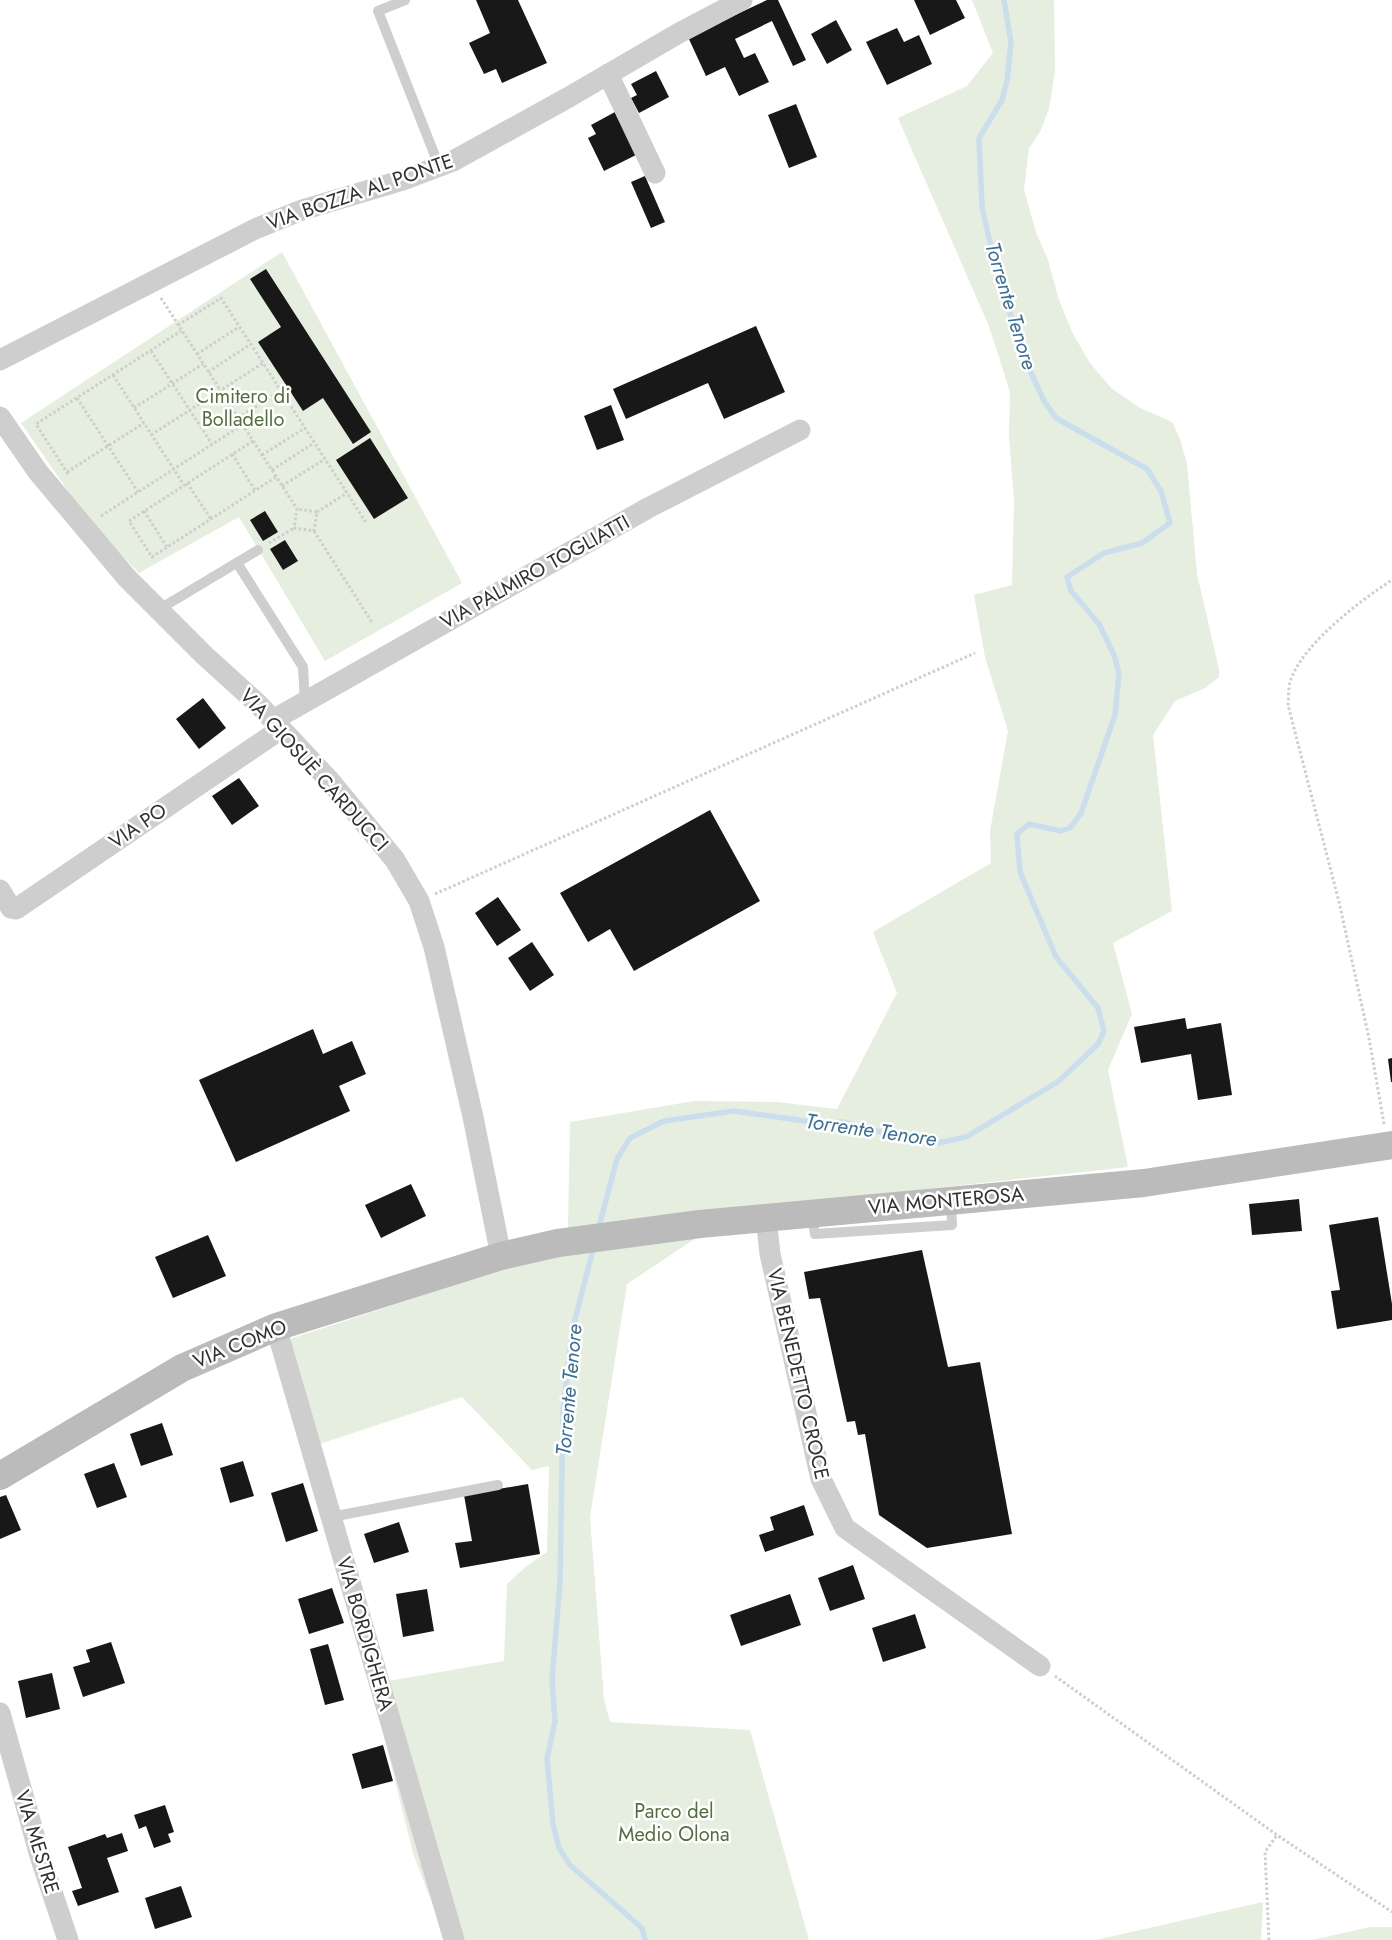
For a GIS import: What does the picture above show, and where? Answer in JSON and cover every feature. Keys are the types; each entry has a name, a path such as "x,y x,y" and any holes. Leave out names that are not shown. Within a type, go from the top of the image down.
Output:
{"main road":[{"name":"VIA MONTEROSA","path":"501,1256 558,1243 637,1232 766,1218 1144,1183 1390,1145"},
{"name":"VIA COMO","path":"0,1476 182,1368 276,1327 501,1256"}],"street":[{"name":"VIA BOZZA AL PONTE","path":"0,360 255,229 302,210 403,180 470,152 679,33 742,0"},
{"path":"608,74 654,173"},
{"name":"VIA GIOSUÈ CARDUCCI","path":"0,417 38,472 127,578 277,725 330,781 395,860 418,901 436,956 473,1117 501,1256"},
{"name":"VIA PALMIRO TOGLIATTI","path":"277,725 306,702 648,508 800,430"},
{"name":"VIA PO","path":"0,890 11,908 16,909 277,725"},
{"name":"VIA BENEDETTO CROCE","path":"766,1218 770,1254 821,1478 845,1528 1040,1666"},
{"name":"VIA BORDIGHERA","path":"276,1327 454,1940"},
{"name":"VIA MESTRE","path":"0,1714 40,1856 68,1940"}],"lane":[{"path":"405,0 378,11 439,166"},
{"path":"158,610 258,550"},
{"path":"237,562 303,667 306,702"},
{"path":"331,1517 498,1485"}],"path":[{"path":"150,282 297,509 294,528"},
{"path":"178,325 220,298 367,524"},
{"path":"197,354 239,327"},
{"path":"72,480 36,424 182,331"},
{"path":"208,372 251,344"},
{"path":"151,350 212,444"},
{"path":"151,435 263,363"},
{"path":"134,408 203,364"},
{"path":"112,375 174,469 211,519"},
{"path":"238,418 281,391"},
{"path":"77,398 138,492"},
{"path":"67,472 144,423"},
{"path":"97,519 242,425"},
{"path":"262,455 305,428"},
{"path":"253,441 129,521 152,557 276,477"},
{"path":"272,470 314,443"},
{"path":"232,454 255,490"},
{"path":"282,486 325,459"},
{"path":"297,509 317,512 347,493"},
{"path":"144,511 167,547"},
{"path":"317,512 314,531 373,624"},
{"path":"258,550 294,528 314,531"},
{"path":"1390,1145 1339,902 1288,705 1291,679 1304,657 1354,604 1392,580"},
{"path":"418,901 974,653"},
{"path":"1040,1666 1278,1835 1392,1912"},
{"path":"1269,1940 1265,1852 1278,1835"}],"green space":[{"path":"972,0 1054,0 1055,71 1049,109 1040,132 1029,148 1024,190 1037,235 1048,260 1059,300 1073,334 1090,363 1111,388 1140,408 1172,422 1180,439 1187,464 1197,574 1219,669 1219,677 1205,688 1175,701 1153,735 1172,911 1113,943 1132,1014 1108,1070 1128,1167 568,1228 570,1122 694,1101 777,1102 837,1109 897,993 873,932 991,863 990,831 1008,731 985,657 974,595 1012,585 1014,501 1009,435 1010,392 989,326 898,118 967,86 993,53"},
{"name":"Cimitero di Bolladello","path":"282,252 462,583 325,661 239,517 139,573 91,524 21,423"},
{"name":"Parco del Medio Olona","path":"696,1238 627,1284 590,1517 604,1699 610,1722 750,1730 809,1940 446,1940 413,1853 371,1684 504,1661 507,1584 528,1565 547,1552 549,1466 532,1470 462,1397 320,1444 290,1339 506,1268 584,1249"},
{"path":"1263,1902 1261,1940 1096,1940"},
{"path":"1370,1927 1392,1927 1392,1940 1312,1940"}],"building":[{"path":"476,0 518,0 547,63 502,83 496,69 484,74 469,43 490,33"},
{"path":"767,0 778,0 806,60 793,66 772,21 735,39 744,58 755,53 769,82 739,96 725,67 706,76 688,37"},
{"path":"914,0 956,0 965,18 930,35"},
{"path":"836,20 852,50 827,64 811,34"},
{"path":"897,28 904,42 919,35 932,64 887,85 866,42"},
{"path":"656,71 669,97 639,113 631,98 637,95 631,84"},
{"path":"796,104 817,157 789,168 768,115"},
{"path":"615,112 636,155 604,171 588,138 596,134 591,125"},
{"path":"645,176 665,222 651,228 631,182"},
{"path":"266,269 371,432 353,444 323,398 303,411 258,342 281,327 250,279"},
{"path":"756,326 785,392 724,419 708,383 626,419 613,389"},
{"path":"611,405 624,440 597,450 584,416"},
{"path":"370,438 408,498 374,519 336,460"},
{"path":"265,511 278,532 263,541 250,520"},
{"path":"285,540 298,561 283,570 270,549"},
{"path":"203,698 226,728 199,749 176,719"},
{"path":"239,778 259,806 232,825 212,796"},
{"path":"710,810 760,901 634,971 610,929 588,942 560,893"},
{"path":"498,897 521,930 497,946 475,913"},
{"path":"532,942 554,975 530,991 508,958"},
{"path":"1185,1018 1187,1029 1221,1023 1232,1095 1198,1100 1191,1054 1141,1063 1134,1027"},
{"path":"313,1029 323,1054 352,1041 366,1074 339,1086 350,1111 236,1162 199,1080"},
{"path":"1392,1058 1392,1082 1391,1082 1388,1059"},
{"path":"411,1184 426,1216 381,1238 365,1205"},
{"path":"1299,1199 1302,1231 1252,1235 1249,1204"},
{"path":"1378,1217 1392,1304 1392,1320 1337,1329 1331,1291 1340,1290 1329,1225"},
{"path":"208,1235 226,1276 173,1298 155,1257"},
{"path":"922,1250 948,1367 980,1362 1012,1534 927,1548 879,1515 865,1434 858,1435 855,1421 847,1422 820,1298 809,1299 804,1272"},
{"path":"162,1423 173,1455 141,1466 130,1434"},
{"path":"243,1461 254,1496 230,1503 220,1468"},
{"path":"114,1463 127,1497 97,1508 84,1474"},
{"path":"303,1483 318,1531 286,1542 271,1493"},
{"path":"528,1484 540,1554 460,1568 455,1543 472,1541 464,1495"},
{"path":"6,1495 21,1530 0,1539 0,1497"},
{"path":"804,1505 814,1535 765,1552 759,1535 774,1530 770,1517"},
{"path":"399,1522 409,1552 374,1563 364,1534"},
{"path":"853,1565 865,1599 830,1611 818,1578"},
{"path":"332,1588 344,1623 309,1634 298,1599"},
{"path":"427,1589 434,1631 403,1637 396,1594"},
{"path":"790,1594 801,1625 741,1646 730,1615"},
{"path":"915,1614 926,1648 883,1662 872,1628"},
{"path":"111,1642 125,1683 83,1697 73,1667 90,1662 86,1650"},
{"path":"328,1644 344,1700 325,1705 310,1649"},
{"path":"52,1673 60,1709 26,1718 18,1681"},
{"path":"383,1745 393,1781 362,1789 352,1754"},
{"path":"165,1805 174,1832 168,1834 171,1842 154,1848 146,1826 139,1829 134,1815"},
{"path":"122,1833 128,1851 107,1858 119,1892 78,1906 72,1891 82,1888 68,1847 105,1834 107,1838"},
{"path":"181,1886 192,1917 155,1929 145,1898"}],"waterway":[{"name":"Torrente Tenore","path":"598,1230 617,1159 630,1138 664,1121 734,1111 813,1122 844,1122 903,1138 938,1143 966,1137 1059,1081 1098,1044 1104,1031 1098,1008 1056,957 1020,872 1017,834 1029,824 1061,831 1070,828 1081,813 1115,715 1119,673 1114,655 1099,624 1071,591 1067,577 1104,553 1142,543 1170,523 1161,491 1147,469 1056,418 1044,401 1022,353 994,260 982,207 979,138 1002,100 1007,81 1011,43 1004,0"},
{"name":"Torrente Tenore","path":"594,1246 572,1331 563,1411 560,1582 552,1680 555,1721 547,1759 553,1824 559,1848 570,1865 642,1928 645,1940"}]}
